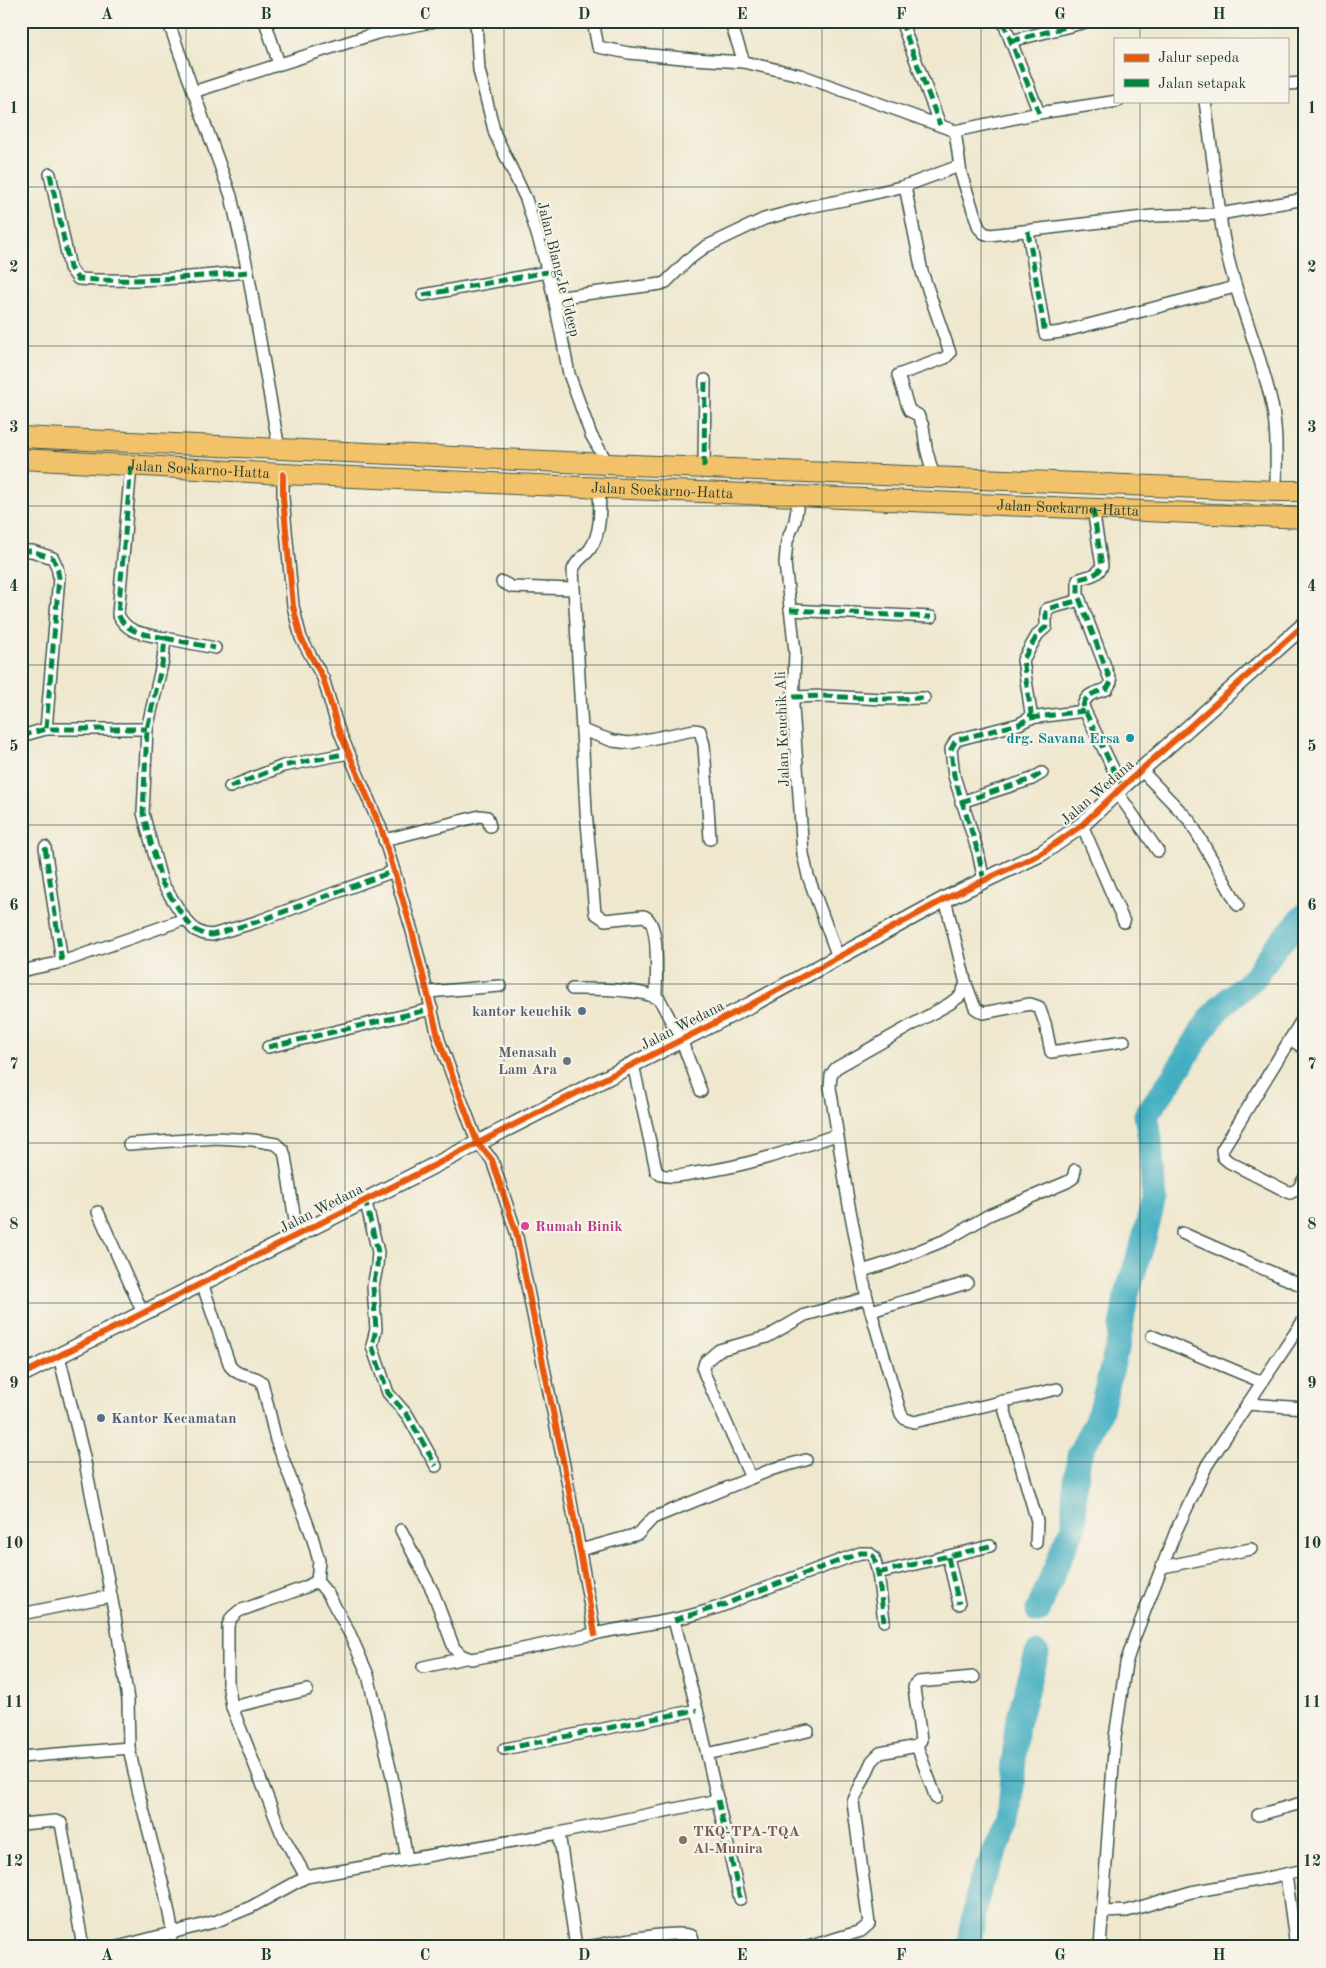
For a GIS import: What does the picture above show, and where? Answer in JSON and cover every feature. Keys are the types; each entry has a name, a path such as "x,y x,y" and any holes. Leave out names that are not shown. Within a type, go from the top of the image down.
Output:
{"highway":[{"name":"Jalan Soekarno-Hatta","path":"21,437 457,458 1305,491"},
{"path":"456,481 457,458"},
{"name":"Jalan Soekarno-Hatta","path":"21,459 283,474 1305,518"}],"street":[{"path":"168,21 231,196 248,272 279,449"},
{"path":"265,21 279,64"},
{"path":"194,92 377,33 436,21"},
{"name":"Jalan Blang Ie Udeep","path":"476,21 479,70 495,134 526,199 548,272 569,374 591,435 608,464"},
{"path":"593,21 598,47 647,55 744,62 800,76 955,131 1039,112 1114,102"},
{"path":"730,21 744,62"},
{"path":"901,21 940,125"},
{"path":"1003,21 1039,112"},
{"path":"1011,41 1086,22"},
{"path":"1288,84 1305,83"},
{"path":"1205,102 1222,230 1235,287 1270,395 1276,447 1276,491"},
{"path":"955,131 959,166 979,228 984,233 990,235 1152,216 1220,214 1305,199"},
{"path":"554,298 661,284 687,260 705,247 764,219 809,206 858,198 905,186 959,166"},
{"path":"50,174 70,268 78,279 102,281 176,279 248,272"},
{"path":"905,186 922,272 950,353 945,358 898,375 908,408 918,415 923,426 926,448 934,478"},
{"path":"1028,231 1045,334 1061,332 1235,287"},
{"path":"423,296 548,272"},
{"path":"704,468 705,380"},
{"path":"131,466 118,614 125,626 132,631 215,648"},
{"path":"283,474 283,498 292,606 296,622 301,638 322,678 338,728 384,840 412,931 440,1040 478,1142 492,1160 516,1232 595,1634"},
{"path":"599,488 600,510 597,537 584,557 575,563 573,570 587,829 595,913 605,920 643,916 650,920 653,925 656,950 656,996"},
{"name":"Jalan Keuchik Ali","path":"799,496 796,521 787,541 785,563 794,652 793,697 803,854 808,876 838,958"},
{"path":"1094,509 1102,566 1099,572 1093,576 1078,580 1077,587 1080,600 1111,682 1107,689 1089,695 1086,698 1084,711 1120,789 1158,852"},
{"path":"21,551 32,551 53,558 57,567 58,577 46,729"},
{"path":"502,582 512,587 573,589"},
{"path":"1030,718 1031,713 1023,660 1038,634 1046,627 1047,609 1080,600"},
{"path":"790,610 931,617"},
{"name":"Jalan Wedana","path":"24,1373 681,1040 946,899 1042,853 1082,825 1140,770 1305,624"},
{"path":"165,638 163,660 147,729 144,813 162,883 185,919 195,930 212,935 256,922 394,871"},
{"path":"793,697 924,698"},
{"path":"984,881 978,852 954,776 951,749 956,740 1019,724 1030,718 1084,711"},
{"path":"21,736 46,729 147,729"},
{"path":"582,730 613,741 630,743 694,730 700,731 704,745 710,839"},
{"path":"230,787 283,766 348,753"},
{"path":"1140,770 1190,821 1238,905"},
{"path":"962,802 1032,779 1042,773"},
{"path":"384,840 480,816 489,820 490,826"},
{"path":"1082,825 1124,922"},
{"path":"45,848 62,962"},
{"path":"946,899 966,984 975,1008 983,1013 1030,1004 1038,1007 1045,1023 1051,1052 1124,1041"},
{"path":"21,971 62,962 185,919"},
{"path":"966,984 960,996 949,1004 832,1071 830,1087 836,1135 867,1298 901,1414 905,1419 914,1422 1058,1388"},
{"path":"428,992 500,986"},
{"path":"572,989 613,990 656,996 660,1000 681,1040 700,1092"},
{"path":"268,1047 432,1010"},
{"path":"1305,1015 1223,1147 1222,1153 1223,1157 1229,1162 1290,1193 1298,1189 1305,1177"},
{"path":"1290,1040 1305,1049"},
{"path":"633,1064 656,1171 661,1175 675,1176 751,1163 836,1135"},
{"path":"129,1144 216,1138 253,1140 276,1144 283,1150 285,1156 298,1234"},
{"path":"862,1271 891,1262 948,1239 988,1214 1068,1182 1073,1178 1075,1170"},
{"path":"365,1199 378,1252 373,1287 376,1329 372,1346 388,1393 408,1416 436,1466"},
{"path":"98,1212 143,1313"},
{"path":"1182,1232 1305,1287"},
{"path":"202,1283 230,1366 237,1373 262,1382 276,1440 312,1536 319,1561 317,1581 332,1602 350,1634 368,1675 393,1781 407,1859"},
{"path":"871,1311 967,1283"},
{"path":"752,1478 705,1375 703,1370 705,1362 719,1350 767,1337 805,1315 867,1298"},
{"path":"1100,1947 1115,1737 1124,1672 1134,1636 1176,1532 1207,1465 1305,1318"},
{"path":"1152,1336 1262,1382"},
{"path":"21,1351 24,1373"},
{"path":"59,1356 84,1457 111,1596 128,1700 129,1748 165,1893 173,1934"},
{"path":"1002,1401 1037,1521 1036,1543"},
{"path":"1247,1404 1305,1408"},
{"path":"580,1550 638,1534 653,1518 773,1469 806,1460"},
{"path":"401,1530 433,1592 454,1648 465,1658"},
{"path":"878,1573 990,1546"},
{"path":"1163,1567 1252,1550"},
{"path":"422,1667 465,1658 471,1659 509,1653 595,1634 674,1620 726,1604 860,1553 872,1554 878,1573 884,1621"},
{"path":"948,1557 959,1604"},
{"path":"306,1877 281,1832 232,1707 228,1676 228,1625 238,1611 317,1581"},
{"path":"21,1614 111,1596"},
{"path":"674,1620 697,1710 740,1899"},
{"path":"808,1947 861,1931 869,1924 853,1802 863,1778 875,1757 880,1753 917,1746 921,1740 915,1684 918,1682 974,1678"},
{"path":"232,1707 307,1690"},
{"path":"504,1749 697,1710"},
{"path":"707,1754 808,1731"},
{"path":"917,1746 936,1798"},
{"path":"21,1757 129,1748"},
{"path":"118,1947 217,1922 239,1913 306,1877 560,1833 718,1800"},
{"path":"1258,1815 1305,1802"},
{"path":"21,1824 55,1821 61,1824 83,1947"},
{"path":"560,1833 576,1947"},
{"path":"1102,1912 1127,1911 1191,1892 1305,1870"},
{"path":"1286,1875 1296,1947"},
{"path":"586,1947 659,1935 686,1933 692,1936 696,1947"}],"waterway":[{"path":"1038,1611 1067,1540 1074,1528 1074,1496 1079,1456 1101,1410 1119,1340 1126,1297 1154,1200 1150,1139 1146,1115 1174,1076 1203,1029 1221,1006 1254,978 1274,949 1305,915"},
{"path":"968,1947 980,1884 1009,1822 1017,1724 1037,1654"}],"marked path":[{"path":"901,21 940,125"},
{"path":"1003,21 1039,113"},
{"path":"1011,41 1086,22"},
{"path":"50,174 70,268 78,279 142,280 248,272"},
{"path":"1028,231 1045,334"},
{"path":"423,295 547,272"},
{"path":"704,467 705,380"},
{"path":"131,466 118,614 126,626 131,629 144,634 165,638 163,660 147,729 143,813 162,883 185,919 195,930 212,935 256,922 394,871"},
{"path":"1093,509 1102,566 1097,573 1078,580 1078,595 1111,682 1107,689 1089,696 1084,702 1083,707 1122,787"},
{"path":"21,551 32,551 53,558 59,577 46,729"},
{"path":"984,881 978,852 954,776 951,749 956,740 1019,724 1030,718 1031,713 1023,660 1038,634 1046,627 1047,609 1080,600"},
{"path":"790,610 931,617"},
{"path":"165,638 215,648"},
{"path":"793,697 924,698"},
{"path":"1030,718 1084,711"},
{"path":"21,736 46,729 147,729"},
{"path":"230,787 283,766 349,753"},
{"path":"961,802 1032,779 1042,773"},
{"path":"45,847 62,962"},
{"path":"268,1047 432,1009"},
{"path":"365,1199 378,1252 373,1287 376,1329 372,1346 388,1393 408,1416 436,1466"},
{"path":"878,1573 990,1546"},
{"path":"674,1620 726,1604 860,1553 869,1553 874,1557 878,1573 884,1621"},
{"path":"948,1557 959,1604"},
{"path":"504,1749 697,1710"},
{"path":"718,1800 740,1899"}],"cycle path":[{"path":"283,474 283,498 293,606 301,638 323,678 338,728 382,831 412,931 439,1040 477,1142 492,1160 516,1232 567,1480 595,1634"},
{"path":"21,1375 752,1004 945,899 1042,853 1082,825 1305,624"}],"place":[{"name":"drg. Savana Ersa","path":"1130,738"},
{"name":"kantor keuchik","path":"582,1011"},
{"name":"Menasah Lam Ara","path":"567,1061"},
{"name":"Rumah Binik","path":"525,1226"},
{"name":"Kantor Kecamatan","path":"101,1418"},
{"name":"TKQ-TPA-TQA Al-Munira","path":"683,1840"}]}
